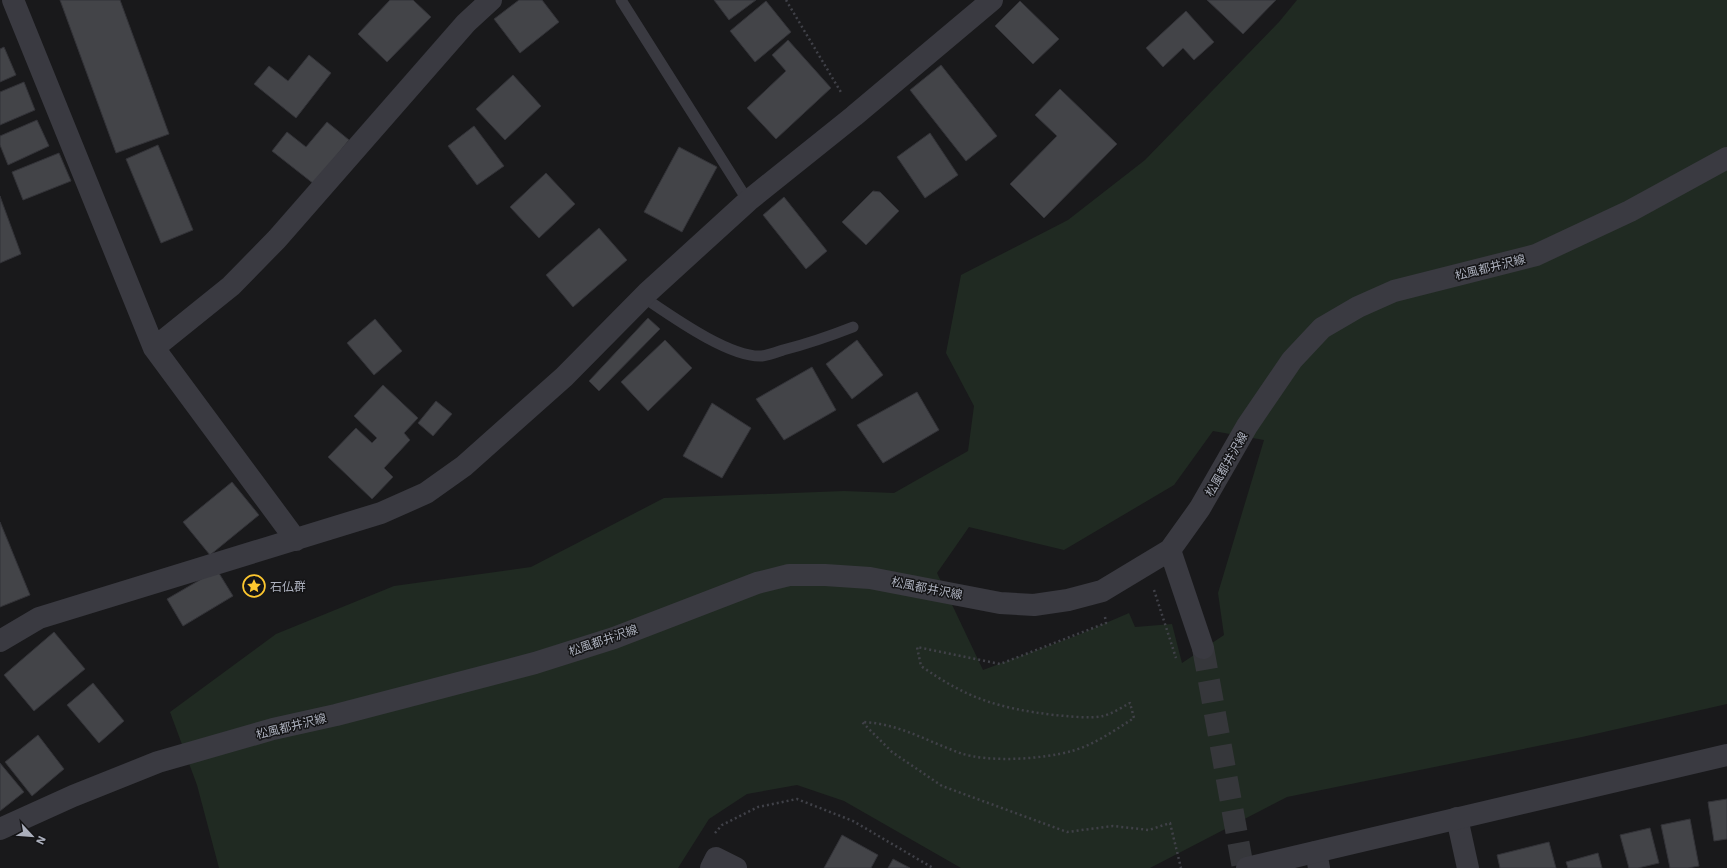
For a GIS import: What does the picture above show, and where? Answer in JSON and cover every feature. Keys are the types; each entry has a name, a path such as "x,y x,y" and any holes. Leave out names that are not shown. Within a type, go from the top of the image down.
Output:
{"street":[{"path":"13,0 154,348 296,540"},
{"path":"154,348 231,286 277,239 466,23 491,0"},
{"path":"0,641 24,626 46,616 381,513 426,493 464,466 564,377 643,297 748,201 854,116 992,0"},
{"name":"松風都井沢線","path":"0,829 73,796 158,762 273,729 343,713 534,663 614,638 757,583 789,575 825,575 870,578 1000,603 1034,605 1068,600 1102,590 1170,550 1200,508 1247,426 1292,360 1322,328 1358,307 1394,291 1536,255 1630,211 1727,158"},
{"path":"1170,550 1203,648"},
{"path":"1247,868 1318,860 1457,818 1727,755"},
{"path":"1457,818 1468,868"},
{"path":"711,868 716,858 736,868"}],"lane":[{"path":"621,0 748,201"},
{"path":"643,297 682,323 726,347 745,354 762,356 807,344 853,327"}],"path":[{"path":"786,0 854,116"},
{"path":"1145,565 1176,658"},
{"path":"1102,590 1106,623 1000,664 917,647 921,666 948,684 977,699 1017,710 1068,716 1103,716 1130,703 1134,718 1107,735 1072,751 1034,757 993,759 962,754 914,734 879,723 862,722 892,752 942,786 1067,832 1113,826 1149,830 1170,823 1181,868"},
{"path":"714,834 722,825 758,807 797,799 853,821 933,868"}],"shaded area":[{"path":"1297,0 1727,0 1727,704 1582,737 1287,797 1150,868 961,868 844,801 797,785 747,794 709,819 678,868 219,868 197,785 170,712 276,634 394,586 531,567 664,498 844,491 894,493 968,451 974,406 946,353 961,275 1068,220 1145,160 1279,22","holes":["1213,431 1264,440 1218,593 1224,635 1182,663 1172,624 1135,627 1129,613 1078,635 983,670 937,573 969,527 1064,550 1174,485"]}],"building":[{"path":"60,0 120,0 169,134 116,153"},
{"path":"390,0 413,0 431,17 387,62 358,34"},
{"path":"519,0 542,0 559,22 520,53 494,19"},
{"path":"714,0 756,0 729,20"},
{"path":"1207,0 1276,0 1243,34"},
{"path":"766,1 791,32 755,62 730,31"},
{"path":"1020,1 1059,39 1033,64 995,26"},
{"path":"1186,11 1214,42 1194,60 1183,48 1163,67 1146,48"},
{"path":"788,40 831,88 776,139 747,108 786,71 772,55"},
{"path":"4,47 16,75 0,82 0,49"},
{"path":"309,55 331,73 296,118 254,84 269,66 288,81"},
{"path":"941,65 997,136 966,161 910,90"},
{"path":"513,75 541,106 505,140 476,109"},
{"path":"24,82 35,110 0,125 0,92"},
{"path":"1060,89 1117,144 1044,218 1010,184 1057,136 1035,115"},
{"path":"37,120 49,146 8,165 0,145 0,136"},
{"path":"327,122 349,140 314,184 272,151 287,132 306,147"},
{"path":"474,126 504,166 477,185 448,146"},
{"path":"930,133 958,175 925,198 897,157"},
{"path":"158,145 193,230 161,243 126,159"},
{"path":"679,147 717,167 682,232 644,212"},
{"path":"59,153 71,181 23,200 12,172"},
{"path":"546,173 575,204 539,238 510,207"},
{"path":"873,191 880,192 899,211 866,245 842,222"},
{"path":"0,196 21,254 0,263"},
{"path":"784,197 827,251 806,269 763,215"},
{"path":"599,228 627,260 573,307 546,275"},
{"path":"648,318 660,329 599,391 589,381"},
{"path":"375,319 402,351 374,375 347,343"},
{"path":"665,340 692,368 648,411 621,382"},
{"path":"857,340 883,375 852,399 826,364"},
{"path":"812,367 836,410 784,440 756,399"},
{"path":"383,385 418,418 404,433 410,440 384,468 393,477 372,499 328,457 356,428 372,443 377,438 354,416"},
{"path":"917,392 939,430 883,463 857,425"},
{"path":"436,401 452,414 433,436 418,423"},
{"path":"712,403 751,428 722,478 683,456"},
{"path":"232,482 259,515 210,555 183,522"},
{"path":"0,522 30,595 0,607"},
{"path":"217,570 233,596 183,626 167,599"},
{"path":"54,632 85,669 34,711 4,675"},
{"path":"93,683 124,721 99,743 67,705"},
{"path":"38,735 64,769 32,796 5,762"},
{"path":"0,763 24,792 0,811"},
{"path":"1727,799 1727,839 1714,841 1708,802"},
{"path":"1690,819 1699,866 1688,868 1670,868 1661,825"},
{"path":"1650,828 1659,863 1638,868 1629,868 1620,835"},
{"path":"842,835 878,855 871,868 824,868"},
{"path":"1549,842 1556,868 1500,868 1497,855"},
{"path":"1598,853 1602,868 1568,868 1566,862"},
{"path":"893,859 910,868 888,868"}],"tunnel":[{"path":"1203,648 1243,868"}],"place":[{"name":"石仏群","path":"254,586"}]}
